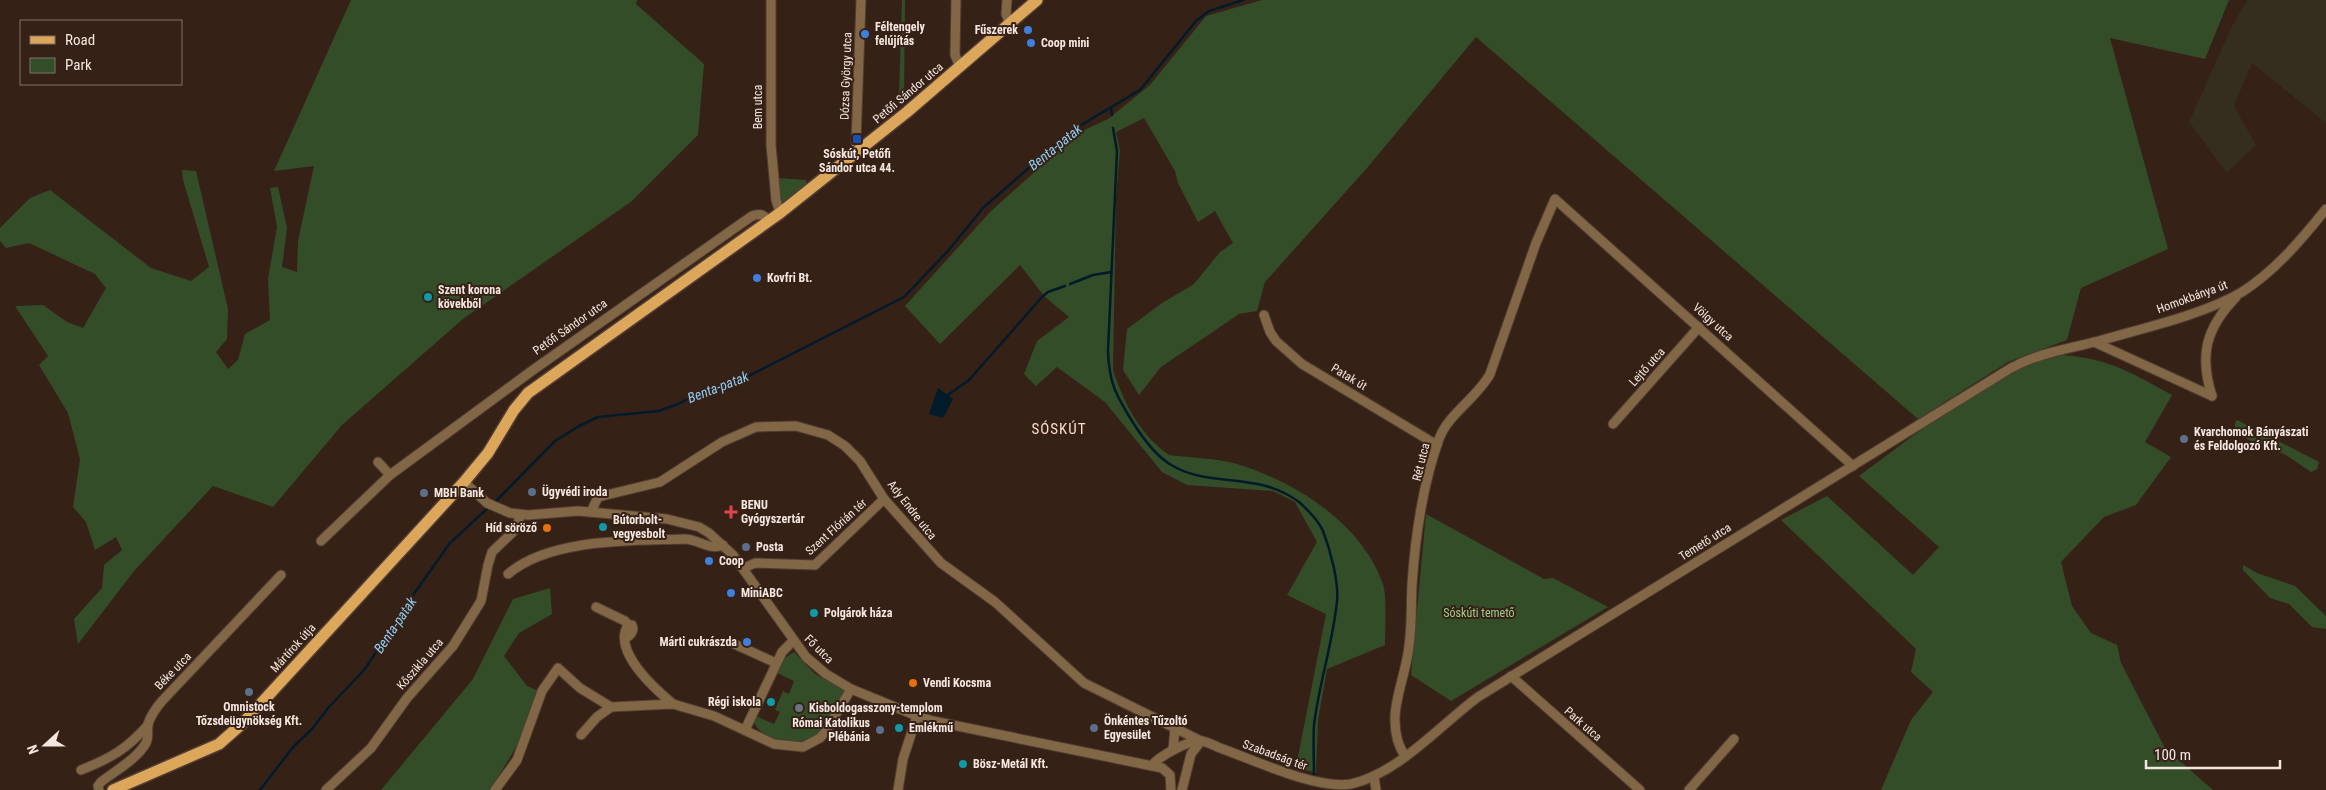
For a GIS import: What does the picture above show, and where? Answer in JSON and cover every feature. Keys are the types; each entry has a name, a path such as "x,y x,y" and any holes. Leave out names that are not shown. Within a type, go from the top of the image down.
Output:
{"main road":[{"name":"Petőfi Sándor utca","path":"464,482 488,453 514,410 528,392 780,213 960,68 1037,0"},
{"name":"Mártírok útja","path":"113,790 206,750 230,736 464,482"}],"street":[{"name":"Bem utca","path":"771,0 771,146 776,200 780,213"},
{"name":"Dózsa György utca","path":"858,152 856,142 861,0"},
{"path":"956,0 955,55 960,68"},
{"path":"1007,0 1006,14 1010,24"},
{"name":"Völgy utca","path":"1555,199 1853,466"},
{"name":"Rét utca","path":"1405,756 1399,745 1395,712 1406,671 1410,645 1412,578 1422,509 1437,445 1444,429 1480,391 1490,374 1536,243 1555,199"},
{"name":"Homokbánya út","path":"2094,342 2202,309 2242,292 2278,263 2326,209"},
{"name":"Petőfi Sándor utca","path":"390,475 533,370 745,221 758,213 769,221"},
{"path":"2094,342 2212,396 2205,366 2208,338 2216,320 2242,292"},
{"name":"Patak út","path":"1264,315 1270,332 1276,341 1302,364 1437,445"},
{"name":"Lejtő utca","path":"1613,424 1699,327"},
{"name":"Temető utca","path":"1342,785 1374,776 1405,756 1449,718 1511,676 2022,362 2055,350 2094,342"},
{"name":"Ady Endre utca","path":"592,512 598,497 660,482 722,442 764,425 796,426 836,440 860,461 884,499 941,563 995,602 1084,683 1201,741"},
{"path":"321,542 390,475 378,462"},
{"name":"Fő utca","path":"464,482 479,496 498,509 520,515 566,511 592,512 666,518 689,523 709,532 744,568 793,640 816,666 852,689 917,716 1022,740 1152,764"},
{"name":"Szent Flórián tér","path":"744,568 755,563 815,565 884,499"},
{"name":"Kőszikla utca","path":"326,790 371,748 407,698 453,646 481,601 492,552 516,528 520,515"},
{"path":"508,574 520,565 550,553 596,542 684,539 694,540 716,548 723,545"},
{"name":"Béke utca","path":"99,790 98,786 101,782 145,744 148,736 148,726 154,711 162,701 281,575"},
{"path":"596,608 628,624 624,638 635,665 658,692 673,704"},
{"path":"745,730 776,663 785,647 793,640"},
{"path":"732,643 776,663"},
{"path":"495,790 517,760 542,691 558,668 580,688 611,707"},
{"name":"Park utca","path":"1511,676 1640,790"},
{"path":"581,735 596,717 611,707 673,704 689,707 774,744 803,747 820,738 826,731 852,689"},
{"path":"654,704 658,692"},
{"path":"898,790 903,759 917,716"},
{"path":"81,770 103,761 131,745 148,726"},
{"path":"1173,750 1176,728"},
{"path":"1689,790 1734,739"},
{"path":"1171,790 1170,775 1162,768 1152,764 1158,758 1173,750 1201,741"},
{"path":"1182,790 1191,754 1201,741"},
{"name":"Szabadság tér","path":"1201,741 1312,782 1342,785"},
{"path":"1374,776 1376,790"},
{"path":"1342,785 1352,790"}],"shaded area":[{"path":"2247,0 2326,0 2326,123 2252,63 2234,106 2256,145 2227,173 2189,122 2231,28"}],"green space":[{"path":"351,0 637,0 636,4 704,64 698,135 632,201 463,319 342,425 273,507 213,486 134,571 78,644 74,619 102,588 104,565 122,550 116,537 95,550 86,522 73,507 80,459 68,413 39,365 48,356 15,306 43,305 67,322 83,328 106,288 95,274 29,243 6,248 0,241 0,228 30,198 50,190 151,268 191,281 209,267 183,180 182,170 196,171 228,309 227,339 216,352 228,369 238,360 245,334 270,320 268,279 277,227 270,188 278,187 287,228 282,267 297,272 298,241 314,166 274,171"},
{"path":"902,0 905,0 904,95 899,95"},
{"path":"1262,0 2229,0 2205,59 2110,38 2168,249 2081,288 2067,340 2008,362 1918,419 1476,37 1367,168 1265,282 1257,311 1239,314 1161,367 1139,395 1123,370 1127,329 1162,303 1194,284 1220,252 1233,243 1215,211 1198,222 1178,183 1175,171 1144,118 1116,132 1120,151 1116,198 1113,370 1122,394 1134,417 1150,438 1169,455 1212,459 1237,464 1282,482 1304,494 1343,524 1360,542 1373,562 1383,584 1385,645 1327,669 1318,720 1316,773 1296,767 1326,614 1287,595 1317,542 1295,502 1273,491 1187,485 1162,472 1105,402 1057,367 1036,386 1024,374 1037,341 1069,317 1045,297 1020,265 940,344 905,306 990,212 1078,133 1108,119 1150,85 1206,16"},
{"path":"777,178 806,180 807,186 784,202 779,201"},
{"path":"2063,355 2094,360 2120,368 2172,395 2145,442 2171,457 2136,505 2104,517 2061,562 2072,606 2091,633 2117,645 2121,663 2165,748 2213,790 1881,790 1911,720 1933,692 1911,672 1916,649 1781,520 1827,496 1913,575 1939,547 1859,476 1926,426 2009,374 2033,362"},
{"path":"2237,420 2319,462 2317,469 2311,472 2286,455 2240,436 2235,429"},
{"name":"Sóskúti temető","path":"1426,514 1544,579 1553,578 1608,607 1451,701 1411,675"},
{"path":"2243,565 2257,573 2295,586 2326,616 2326,629 2312,627 2289,604 2270,598 2243,570"},
{"path":"550,588 552,614 519,633 504,656 527,686 539,691 529,726 490,790 381,790 473,679 513,599"},
{"path":"794,652 815,674 844,690 836,709 822,729 812,738 805,741 789,743 765,734 754,723 756,716 774,724 780,712 775,710 783,691 789,694 794,681 777,673 783,659"}],"water":[{"path":"938,388 953,399 943,418 929,414"}],"waterway":[{"name":"Benta-patak","path":"493,504 555,441 579,426 598,417 659,411 698,394 729,386 904,297 948,251 983,208 1071,131 1140,90 1196,21 1209,11 1243,0"},
{"name":"Benta-patak","path":"1111,108 1112,115"},
{"path":"1113,128 1117,151 1108,351 1110,372 1118,396 1145,440 1167,462 1188,473 1203,477 1251,483 1283,492 1299,502 1312,515 1323,531 1328,547 1335,575 1337,601 1314,725 1314,774"},
{"path":"1070,284 1093,275 1111,272"},
{"path":"948,395 969,380 1042,297 1048,292 1065,286"},
{"name":"Benta-patak","path":"260,790 293,747 312,729 329,707 365,669 411,598 450,543 489,507"}],"place":[{"name":"Fűszerek","path":"1028,30"},
{"name":"Féltengely felújítás","path":"865,34"},
{"name":"Coop mini","path":"1031,43"},
{"name":"Sóskút, Petőfi Sándor utca 44.","path":"857,139"},
{"name":"Kovfri Bt.","path":"757,278"},
{"name":"Szent korona kövekből","path":"428,297"},
{"name":"Kvarchomok Bányászati és Feldolgozó Kft.","path":"2184,439"},
{"name":"Ügyvédi iroda","path":"532,492"},
{"name":"MBH Bank","path":"424,493"},
{"name":"BENU Gyógyszertár","path":"731,512"},
{"name":"Bútorbolt- vegyesbolt","path":"603,527"},
{"name":"Híd söröző","path":"547,528"},
{"name":"Posta","path":"746,547"},
{"name":"Coop","path":"709,561"},
{"name":"MiniABC","path":"731,593"},
{"name":"Polgárok háza","path":"814,613"},
{"name":"Márti cukrászda","path":"747,642"},
{"name":"Vendi Kocsma","path":"913,683"},
{"name":"Omnistock Tőzsdeügynökség Kft.","path":"249,692"},
{"name":"Régi iskola","path":"771,702"},
{"name":"Kisboldogasszony-templom","path":"799,708"},
{"name":"Emlékmű","path":"899,728"},
{"name":"Önkéntes Tűzoltó Egyesület","path":"1094,728"},
{"name":"Római Katolikus Plébánia","path":"880,730"},
{"name":"Bösz-Metál Kft.","path":"963,764"}],"district":[{"name":"SÓSKÚT","path":"1059,429"}]}
